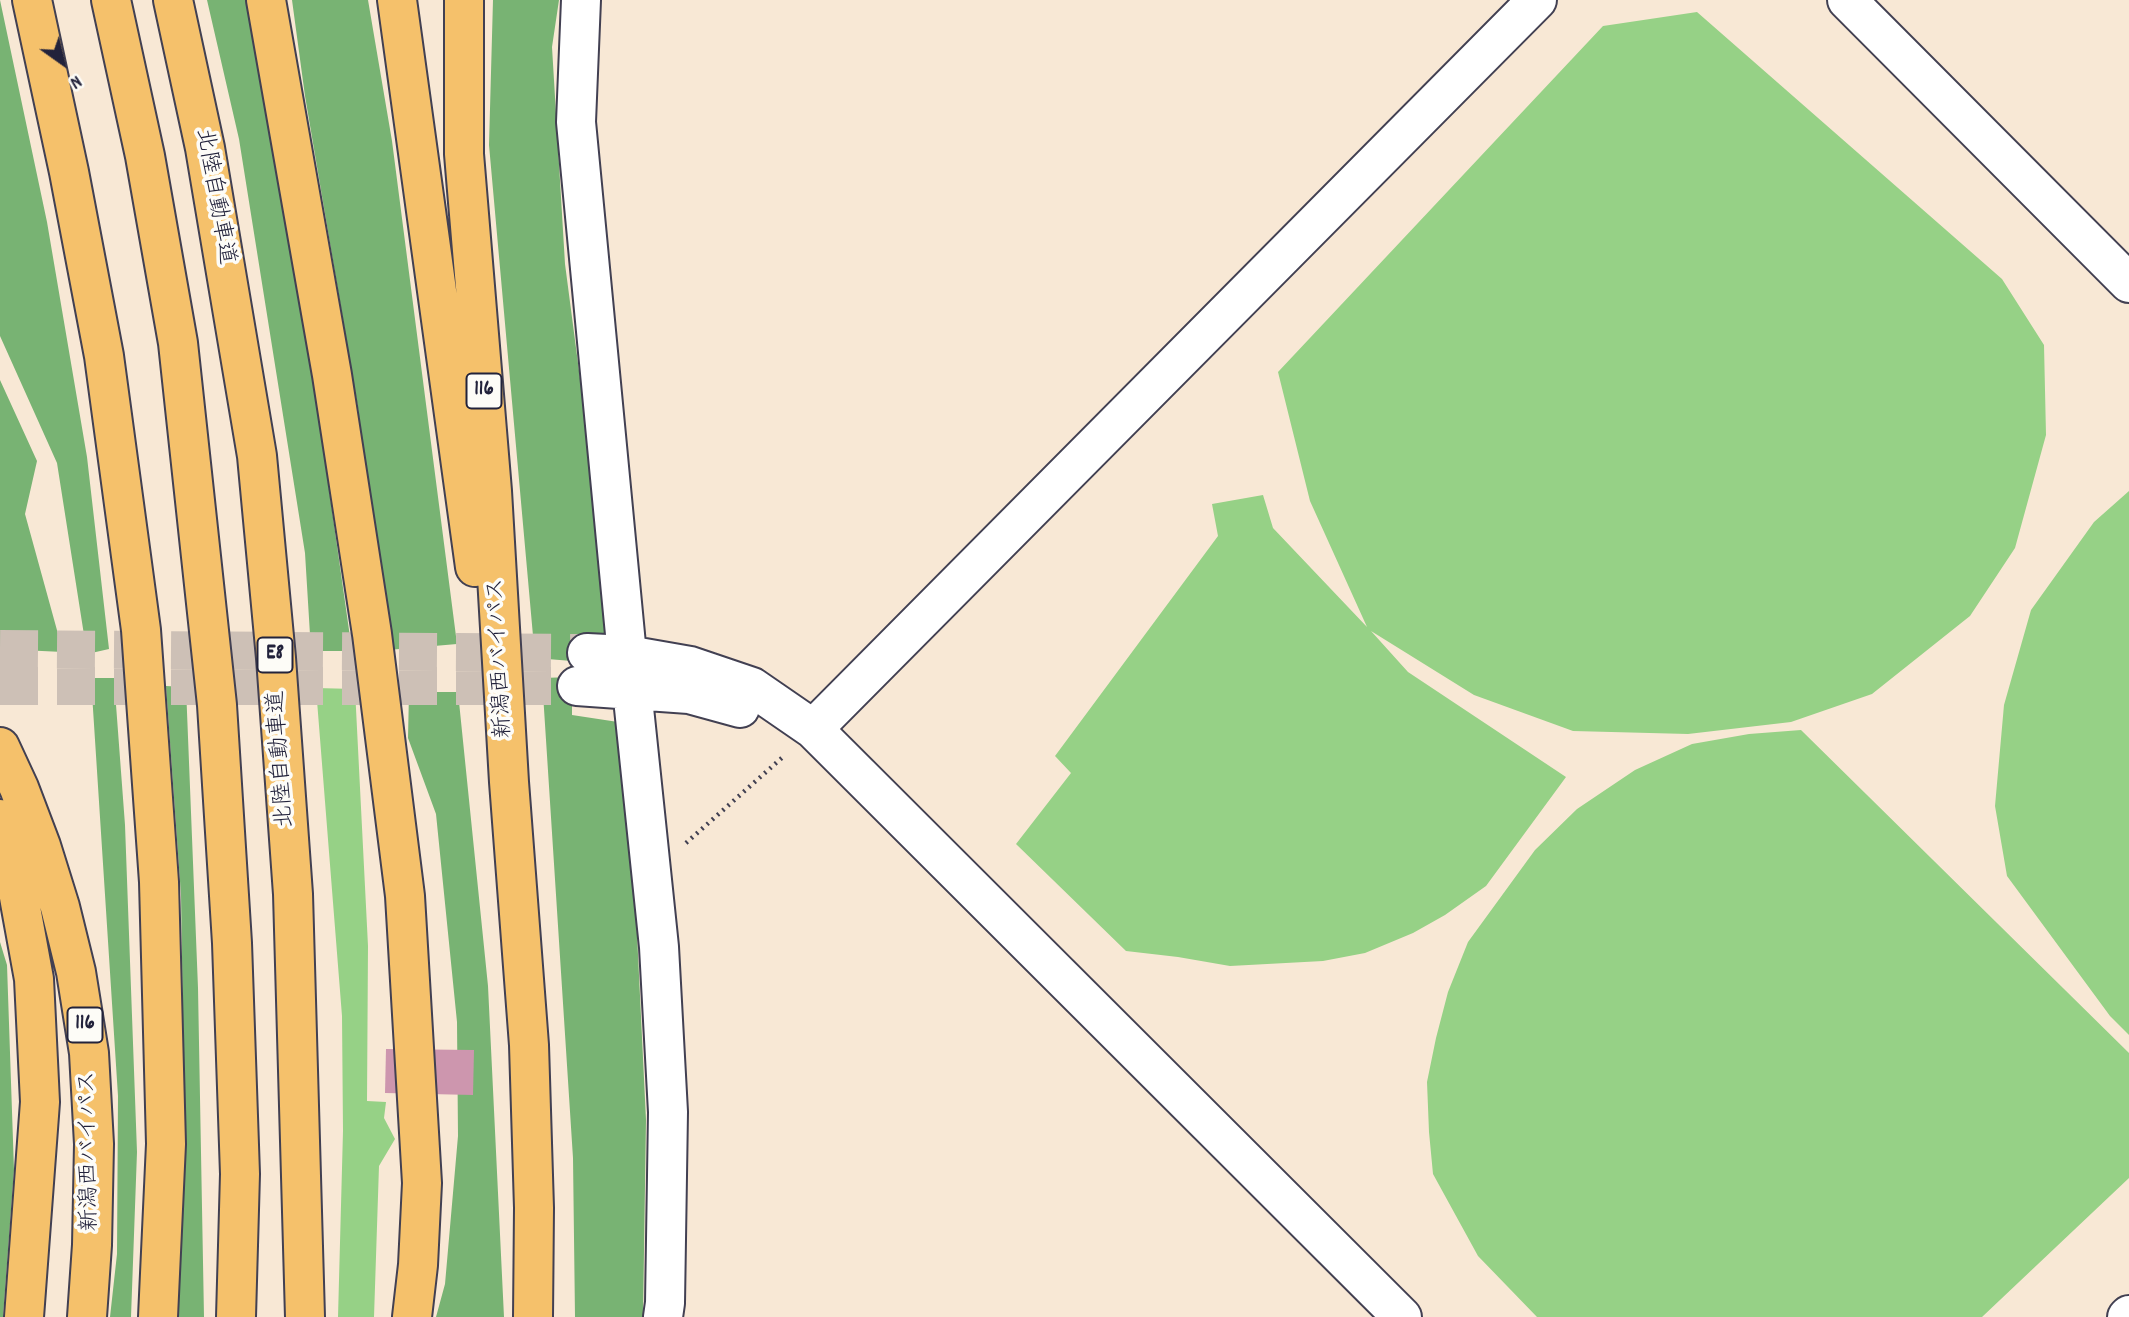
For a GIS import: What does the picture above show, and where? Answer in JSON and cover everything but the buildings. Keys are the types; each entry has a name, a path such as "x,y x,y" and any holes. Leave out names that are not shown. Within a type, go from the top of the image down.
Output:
{"highway":[{"path":"32,0 69,172 104,356 141,630 159,883 166,1144 159,1317"},
{"path":"111,0 145,156 178,343 217,705 232,943 240,1174 236,1317"},
{"name":"北陸自動車道","path":"173,0 205,148 257,456 276,658 293,894 305,1317"},
{"path":"266,0 332,375 372,634 405,896 422,1183 418,1265 412,1317"},
{"path":"397,0 466,511 509,782"},
{"name":"新潟西バイパス","path":"464,0 464,154 492,491 509,782 529,1045 534,1208 533,1317"},
{"name":"新潟西バイパス","path":"0,747 41,846 60,907 76,972 89,1053 94,1144 87,1317"},
{"path":"0,818 15,875 34,979 40,1102 24,1317"}],"street":[{"path":"580,0 576,122 629,672 659,947 668,1112 663,1317"},
{"path":"813,729 1537,0"},
{"path":"1847,0 2129,283"},
{"path":"582,669 629,672 690,666 752,687 813,729 1402,1317"}],"path":[{"path":"651,875 813,729"}],"green space":[{"path":"0,0 47,222 87,457 109,649 87,654 57,463 0,336"},
{"path":"207,0 250,0 312,370 352,651 311,651 305,553 239,139"},
{"path":"292,0 368,0 392,141 457,644 388,650 358,408 305,96"},
{"path":"493,0 559,0 552,47 565,264 614,638 572,661 535,658 489,145"},
{"path":"1697,12 2002,279 2044,345 2046,435 2015,548 1970,616 1872,694 1791,722 1688,734 1573,731 1474,695 1371,631 1408,672 1566,777 1486,886 1445,915 1413,933 1365,953 1323,961 1230,966 1126,951 1016,844 1071,773 1055,756 1218,536 1212,504 1263,495 1273,528 1367,627 1310,501 1278,372 1603,26"},
{"path":"0,380 37,461 25,514 63,652 0,649"},
{"path":"2129,491 2129,1035 2110,1016 2007,876 1995,806 2004,705 2031,610 2094,522"},
{"path":"572,677 572,715 618,722 633,851 646,1120 643,1317 575,1317 573,1158 542,678"},
{"path":"91,678 114,678 125,825 137,1152 131,1317 110,1317 117,1254 118,1096"},
{"path":"166,686 186,687 198,988 204,1317 174,1317 185,1147 181,895"},
{"path":"316,688 355,689 368,946 367,1101 386,1102 384,1118 395,1139 379,1166 374,1317 338,1317 343,1131 342,1016"},
{"path":"409,692 458,692 488,986 504,1317 436,1317 445,1284 458,1136 457,1022 436,814 408,738"},
{"path":"1801,730 2129,1053 2129,1178 1982,1317 1537,1317 1478,1256 1433,1174 1427,1082 1448,992 1468,942 1535,850 1577,809 1635,770 1692,744 1749,734"},
{"path":"0,942 7,965 14,1170 3,1317 0,1317"}],"tunnel":[{"path":"0,649 587,653"},
{"path":"0,686 577,686"}]}
